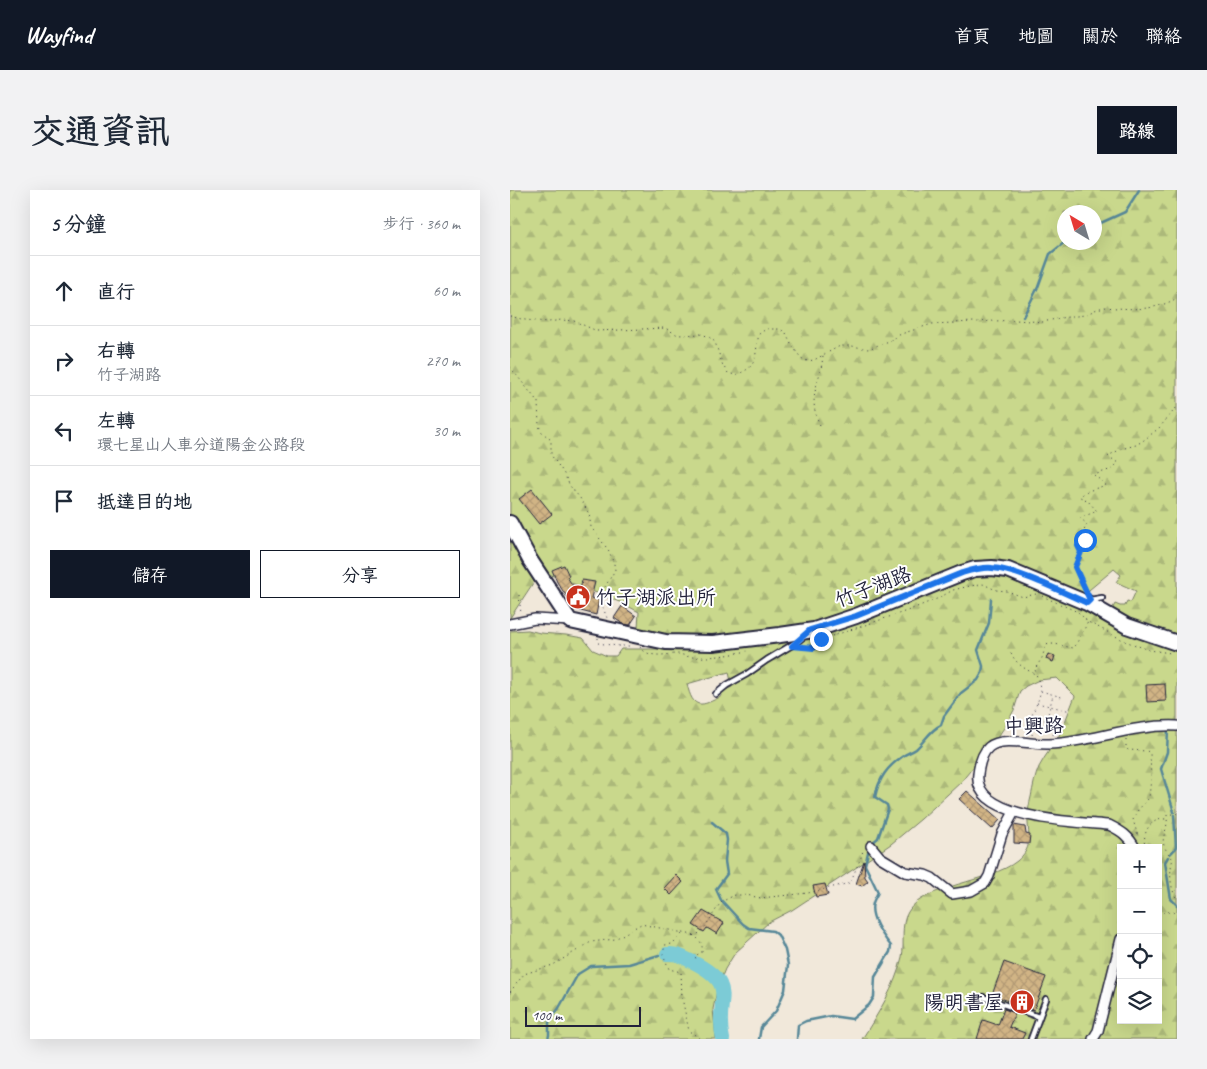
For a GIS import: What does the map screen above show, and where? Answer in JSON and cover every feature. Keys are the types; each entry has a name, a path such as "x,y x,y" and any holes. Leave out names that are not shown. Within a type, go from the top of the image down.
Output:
{"main road":[{"path":"510,523 530,560 570,621"},
{"name":"竹子湖路","path":"570,621 666,642 713,643 810,630 856,616 962,573 975,569 992,568 1008,570 1089,602 1127,626 1177,643"}],"street":[{"name":"竹子湖路","path":"510,624 535,619 570,621"},
{"name":"中興路","path":"1133,844 1120,830 1109,825 1035,818 996,804 987,797 977,780 982,755 989,747 998,742 1069,743 1108,733 1177,726"},
{"path":"869,845 880,858 905,872 932,878 952,894 971,891 980,887 989,876 1002,834 1014,812"},
{"path":"1093,1039 1098,1031 1117,955"}],"lane":[{"path":"1089,602 1102,598"},
{"path":"716,694 727,685 792,646 810,630"},
{"path":"983,997 1039,1017"},
{"path":"1031,1039 1046,999"}],"path":[{"path":"510,316 524,320 549,322 574,320 597,331 665,328 678,335 702,334 715,342 723,366 728,373 735,375 748,370 754,364 759,334 766,329 780,329 786,333 797,353 807,361 814,360 840,346 868,349 901,334 932,324 1016,320 1043,322 1085,315 1097,308 1104,307 1146,310 1163,306 1177,298"},
{"path":"820,425 815,415 814,389 822,368 824,355"},
{"path":"510,367 538,402 539,426 542,432 551,440 551,455 570,486 580,498 589,514 592,527 609,551 614,564 615,570 602,592 598,595 605,615 608,616 601,627 598,643 616,646"},
{"path":"1089,602 1075,567 1081,552 1078,546 1085,540 1082,535 1086,524 1080,518 1097,511 1087,500 1080,497 1085,492 1106,485 1094,475 1112,469 1118,463 1108,456 1121,448 1136,445 1144,440 1159,428 1177,407"},
{"path":"830,637 939,598 954,590 983,584 996,590 1007,591 1022,597 1038,594 1078,612 1088,622 1125,641 1149,650 1177,654"},
{"path":"518,595 522,615"},
{"path":"1053,735 1057,723 1037,718 1033,729 1031,724 1040,690 1035,669 1042,658 1046,645 1053,643 1074,648 1088,622"},
{"path":"792,646 814,648 821,639"},
{"path":"639,645 644,652 652,655 676,654 687,657 738,653 750,650"},
{"path":"1010,653 1014,660 1026,670 1036,674"},
{"path":"1040,690 1065,698"},
{"path":"1047,720 1054,695"},
{"path":"1036,703 1071,711"},
{"path":"1128,738 1126,741 1126,748 1128,750 1148,751 1150,753 1151,778 1148,798 1138,810 1133,820 1139,838 1144,842 1146,830 1151,823 1167,819"},
{"path":"1177,813 1167,815 1162,840 1165,850 1173,859 1170,866 1177,899"},
{"path":"510,992 524,974 552,965 591,942 614,939 641,924 693,935 701,933 721,902 735,895 761,898 808,893 850,883 863,848 869,845"},
{"path":"1162,912 1173,912 1177,915"},
{"path":"683,933 672,944 665,945 663,954 668,969 681,972 682,998 689,1032 701,1039"},
{"path":"693,935 701,941 702,947 702,952 695,956 697,962"}],"green space":[{"path":"510,190 1177,190 1177,1039 862,1039 880,1010 899,968 902,957 903,928 908,912 916,903 928,896 1005,868 1017,861 1025,852 1029,839 1028,810 1036,774 1061,732 1075,696 1057,678 1039,680 1020,691 1014,710 997,738 961,782 921,819 891,844 792,910 769,922 735,953 725,969 718,986 713,1009 716,1039 510,1039 510,631 528,630 583,638 593,650 607,656 616,656 621,649 697,649 857,622 906,604 957,580 993,574 1011,579 1079,606 1106,621 1115,604 1125,606 1127,601 1131,602 1136,591 1116,582 1121,575 1114,569 1089,590 1084,598 1000,565 814,625 764,633 680,638 640,631 638,627 639,612 622,603 541,571 510,618","holes":["729,672 732,687 721,692 722,696 703,704 695,702 687,684"]}],"building":[{"path":"532,489 552,514 539,524 519,499"},
{"path":"564,565 569,576 567,577 579,595 582,580 595,582 591,598 599,600 596,615 573,609 552,570"},
{"path":"622,606 636,616 630,625 623,624 614,618"},
{"path":"1048,654 1055,656 1053,662 1046,659"},
{"path":"1165,684 1166,701 1147,702 1146,685"},
{"path":"967,791 1000,820 992,829 959,799"},
{"path":"1014,825 1025,827 1026,834 1030,835 1029,844 1014,843"},
{"path":"864,861 865,877 868,881 862,886 856,884"},
{"path":"676,875 683,882 671,895 664,888"},
{"path":"825,884 828,895 816,897 813,886"},
{"path":"703,911 724,923 717,934 707,928 704,932 693,925"},
{"name":"陽明書屋","path":"1004,962 1046,977 1034,1010 992,995"},
{"path":"1004,1009 1015,1013 1009,1027 1025,1033 1022,1039 977,1039 983,1020 998,1025"}],"waterway":[{"path":"1102,222 1125,212 1139,190"},
{"path":"1023,317 1038,287 1050,254 1057,248"},
{"path":"872,843 878,838 888,809 887,805 875,797 884,774 897,760 916,749 941,725 944,716 961,693 978,680 982,673 983,666 978,650 989,623 991,599"},
{"path":"1168,730 1167,752 1161,769 1174,812"},
{"path":"1174,815 1176,848"},
{"path":"712,822 726,834 727,840 725,861 727,874 716,889 721,900 749,928 773,931 778,935 785,950 788,965 785,990 776,1011 761,1027 759,1039"},
{"path":"797,1039 798,1025 806,1021 831,1016 852,1019 869,1005 874,997 875,977 890,952 891,946 873,914 873,903 878,892 865,865 869,848"},
{"path":"1170,854 1176,848"},
{"path":"1168,857 1165,862 1171,899 1177,905"},
{"path":"667,954 678,955 693,962 717,979 723,995 721,1014 723,1039"},
{"path":"548,1039 549,1022 578,974 591,966 629,964 659,955"}],"place":[{"name":"竹子湖派出所","path":"578,597"},
{"name":"陽明書屋","path":"1022,1002"}],"route":[{"path":"821,639 814,648 792,646 810,630 856,616 975,569 992,568 1008,570 1087,603 1090,600 1075,567 1078,555 1081,552 1078,546 1085,540"}]}
